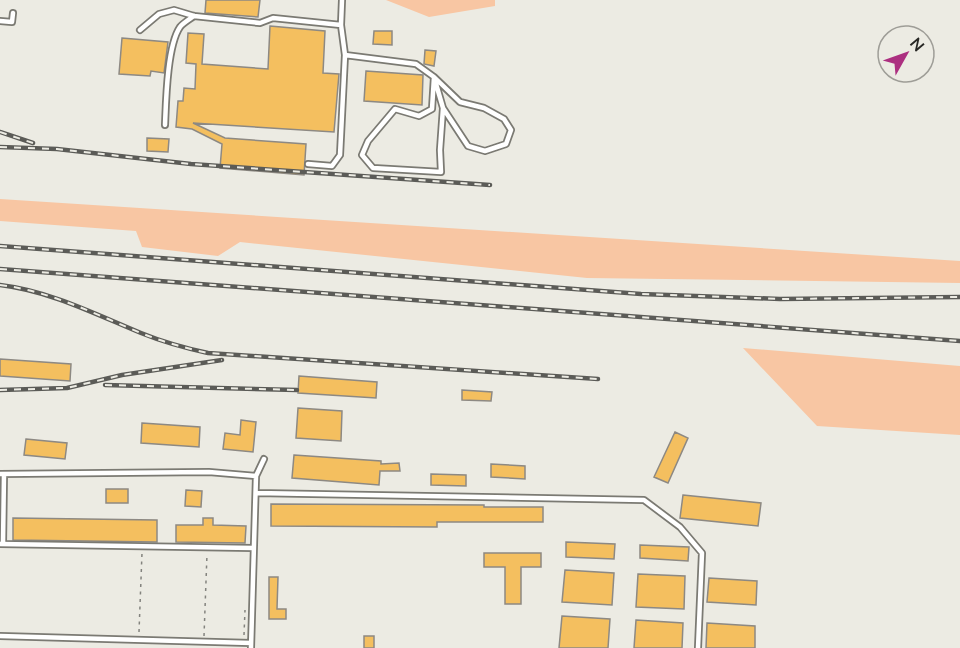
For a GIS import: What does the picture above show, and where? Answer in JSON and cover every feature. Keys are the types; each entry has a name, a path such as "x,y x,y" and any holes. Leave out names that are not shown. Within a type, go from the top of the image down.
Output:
{"lane":[{"path":"308,164 332,166 340,155 345,55 342,0"},
{"path":"140,30 159,14 174,10 194,16 260,23 273,18 342,26"},
{"path":"0,21 12,22 13,13"},
{"path":"165,125 167,90 174,44 180,26 194,16"},
{"path":"345,55 416,64 434,77 460,102 484,108 504,119 512,130 506,144 485,151 468,146 443,108 434,77"},
{"path":"434,77 432,109 419,116 396,109 368,141 362,155 373,168 441,172 443,108"},
{"path":"0,636 204,642 251,646 256,476 264,459"},
{"path":"253,548 2,544 2,474 209,472 256,476"},
{"path":"256,493 644,500 680,527 702,553 698,648"}],"path":[{"path":"139,640 142,546"},
{"path":"204,642 207,547"}],"shaded area":[{"path":"386,0 495,0 495,6 429,17"},
{"path":"0,199 960,261 960,283 587,278 240,242 218,256 142,247 136,231 0,221"},
{"path":"743,348 960,366 960,435 817,426"}],"building":[{"path":"206,0 260,0 258,17 205,13"},
{"path":"270,26 325,31 323,73 339,74 334,132 193,123 225,138 306,144 304,175 220,168 222,144 192,129 176,127 178,101 183,101 184,88 195,89 196,64 186,63 188,33 204,34 202,64 268,69"},
{"path":"374,31 392,31 392,45 373,44"},
{"path":"122,38 168,42 164,73 151,71 150,76 119,74"},
{"path":"425,50 436,51 434,66 424,64"},
{"path":"366,71 423,75 422,105 364,101"},
{"path":"147,138 169,139 168,152 147,151"},
{"path":"0,359 71,364 70,381 0,376"},
{"path":"299,376 377,382 376,398 298,393"},
{"path":"462,390 492,392 491,401 462,400"},
{"path":"298,408 342,411 341,441 296,438"},
{"path":"241,420 256,422 253,452 223,449 225,433 240,435"},
{"path":"142,423 200,427 199,447 141,443"},
{"path":"675,432 688,438 668,483 654,477"},
{"path":"26,439 67,443 65,459 24,455"},
{"path":"294,455 381,461 381,464 399,463 400,471 380,471 379,485 292,478"},
{"path":"491,464 525,466 525,479 491,477"},
{"path":"431,474 466,475 466,486 431,485"},
{"path":"106,489 128,489 128,503 106,503"},
{"path":"186,490 202,491 201,507 185,506"},
{"path":"683,495 761,503 758,526 680,518"},
{"path":"271,504 543,507 543,522 437,522 437,527 271,526"},
{"path":"13,518 157,520 157,542 13,540"},
{"path":"203,518 213,518 213,525 246,526 245,543 176,542 176,525 203,525"},
{"path":"566,542 615,544 614,559 566,557"},
{"path":"640,545 689,547 688,561 640,558"},
{"path":"484,553 541,553 541,567 521,567 521,604 505,604 505,567 484,567"},
{"path":"565,570 614,573 612,605 562,602"},
{"path":"638,574 685,576 684,609 636,607"},
{"path":"269,577 278,577 277,609 286,609 286,619 269,619"},
{"path":"709,578 757,581 756,605 707,602"},
{"path":"562,616 610,619 608,648 559,648"},
{"path":"636,620 683,623 682,648 634,648"},
{"path":"707,623 755,626 755,648 706,648"},
{"path":"364,636 374,636 374,648 364,648"}],"railway":[{"path":"0,132 33,143"},
{"path":"0,147 57,149 191,164 490,185"},
{"path":"0,246 641,294 780,299 960,297"},
{"path":"0,269 960,341"},
{"path":"0,285 37,292 141,333 208,353 598,379"},
{"path":"0,390 67,388 122,375 222,360"},
{"path":"105,385 297,390"}]}
